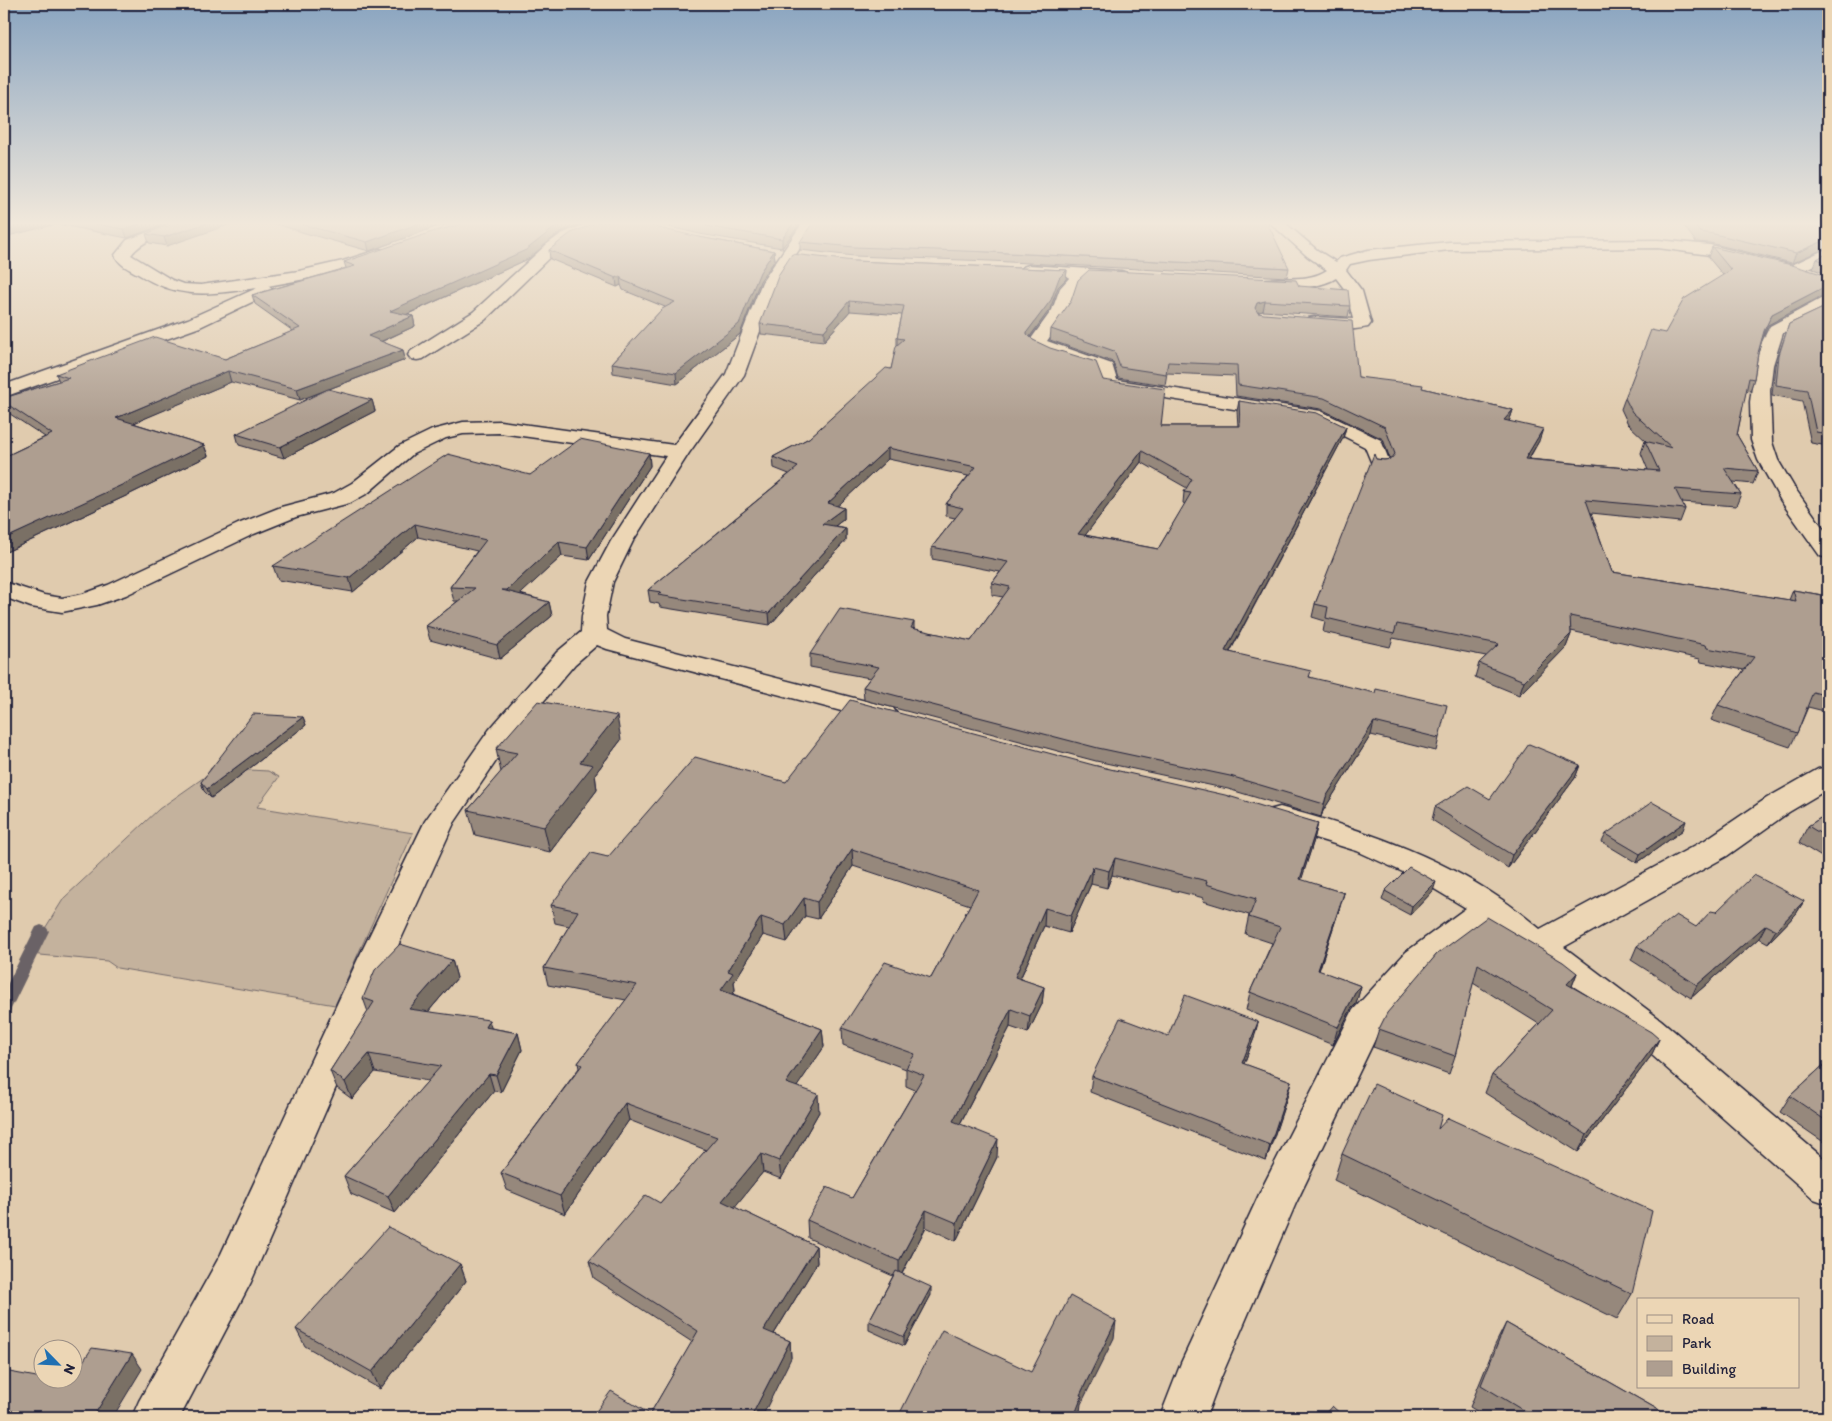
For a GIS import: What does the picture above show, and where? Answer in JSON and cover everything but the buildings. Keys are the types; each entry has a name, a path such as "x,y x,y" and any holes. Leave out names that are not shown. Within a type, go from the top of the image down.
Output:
{"street":[{"path":"189,288 215,288"},
{"path":"4,392 194,323 268,288"},
{"path":"417,355 479,316 508,288"},
{"path":"154,1417 236,1268 370,970 440,821 499,736 566,658 594,634 594,616 601,582 622,541 679,452 735,375 768,288"},
{"path":"1068,288 1068,295 1037,343 1050,350 1065,353 1106,368 1109,384 1321,417 1374,444 1381,464"},
{"path":"1301,321 1348,325 1362,323 1351,288"},
{"path":"1828,300 1812,312 1776,330 1765,356 1759,394 1763,446 1777,475 1828,551"},
{"path":"4,589 40,602 62,605 88,600 117,590 246,529 290,512 342,498 360,488 406,450 439,434 463,428 500,427 679,452"},
{"path":"594,634 616,644 905,720"},
{"path":"1538,946 1716,848 1778,805 1828,776"},
{"path":"1256,810 1368,844 1427,870 1490,907 1648,1030 1828,1186"},
{"path":"1183,1417 1197,1379 1277,1199 1366,1020 1418,962 1490,907"}],"green space":[{"path":"211,768 268,771 279,777 257,807 413,833 335,1005 117,968 107,961 29,954 64,898 159,809 206,776"}],"waterway":[{"path":"4,1007 41,931"}]}
